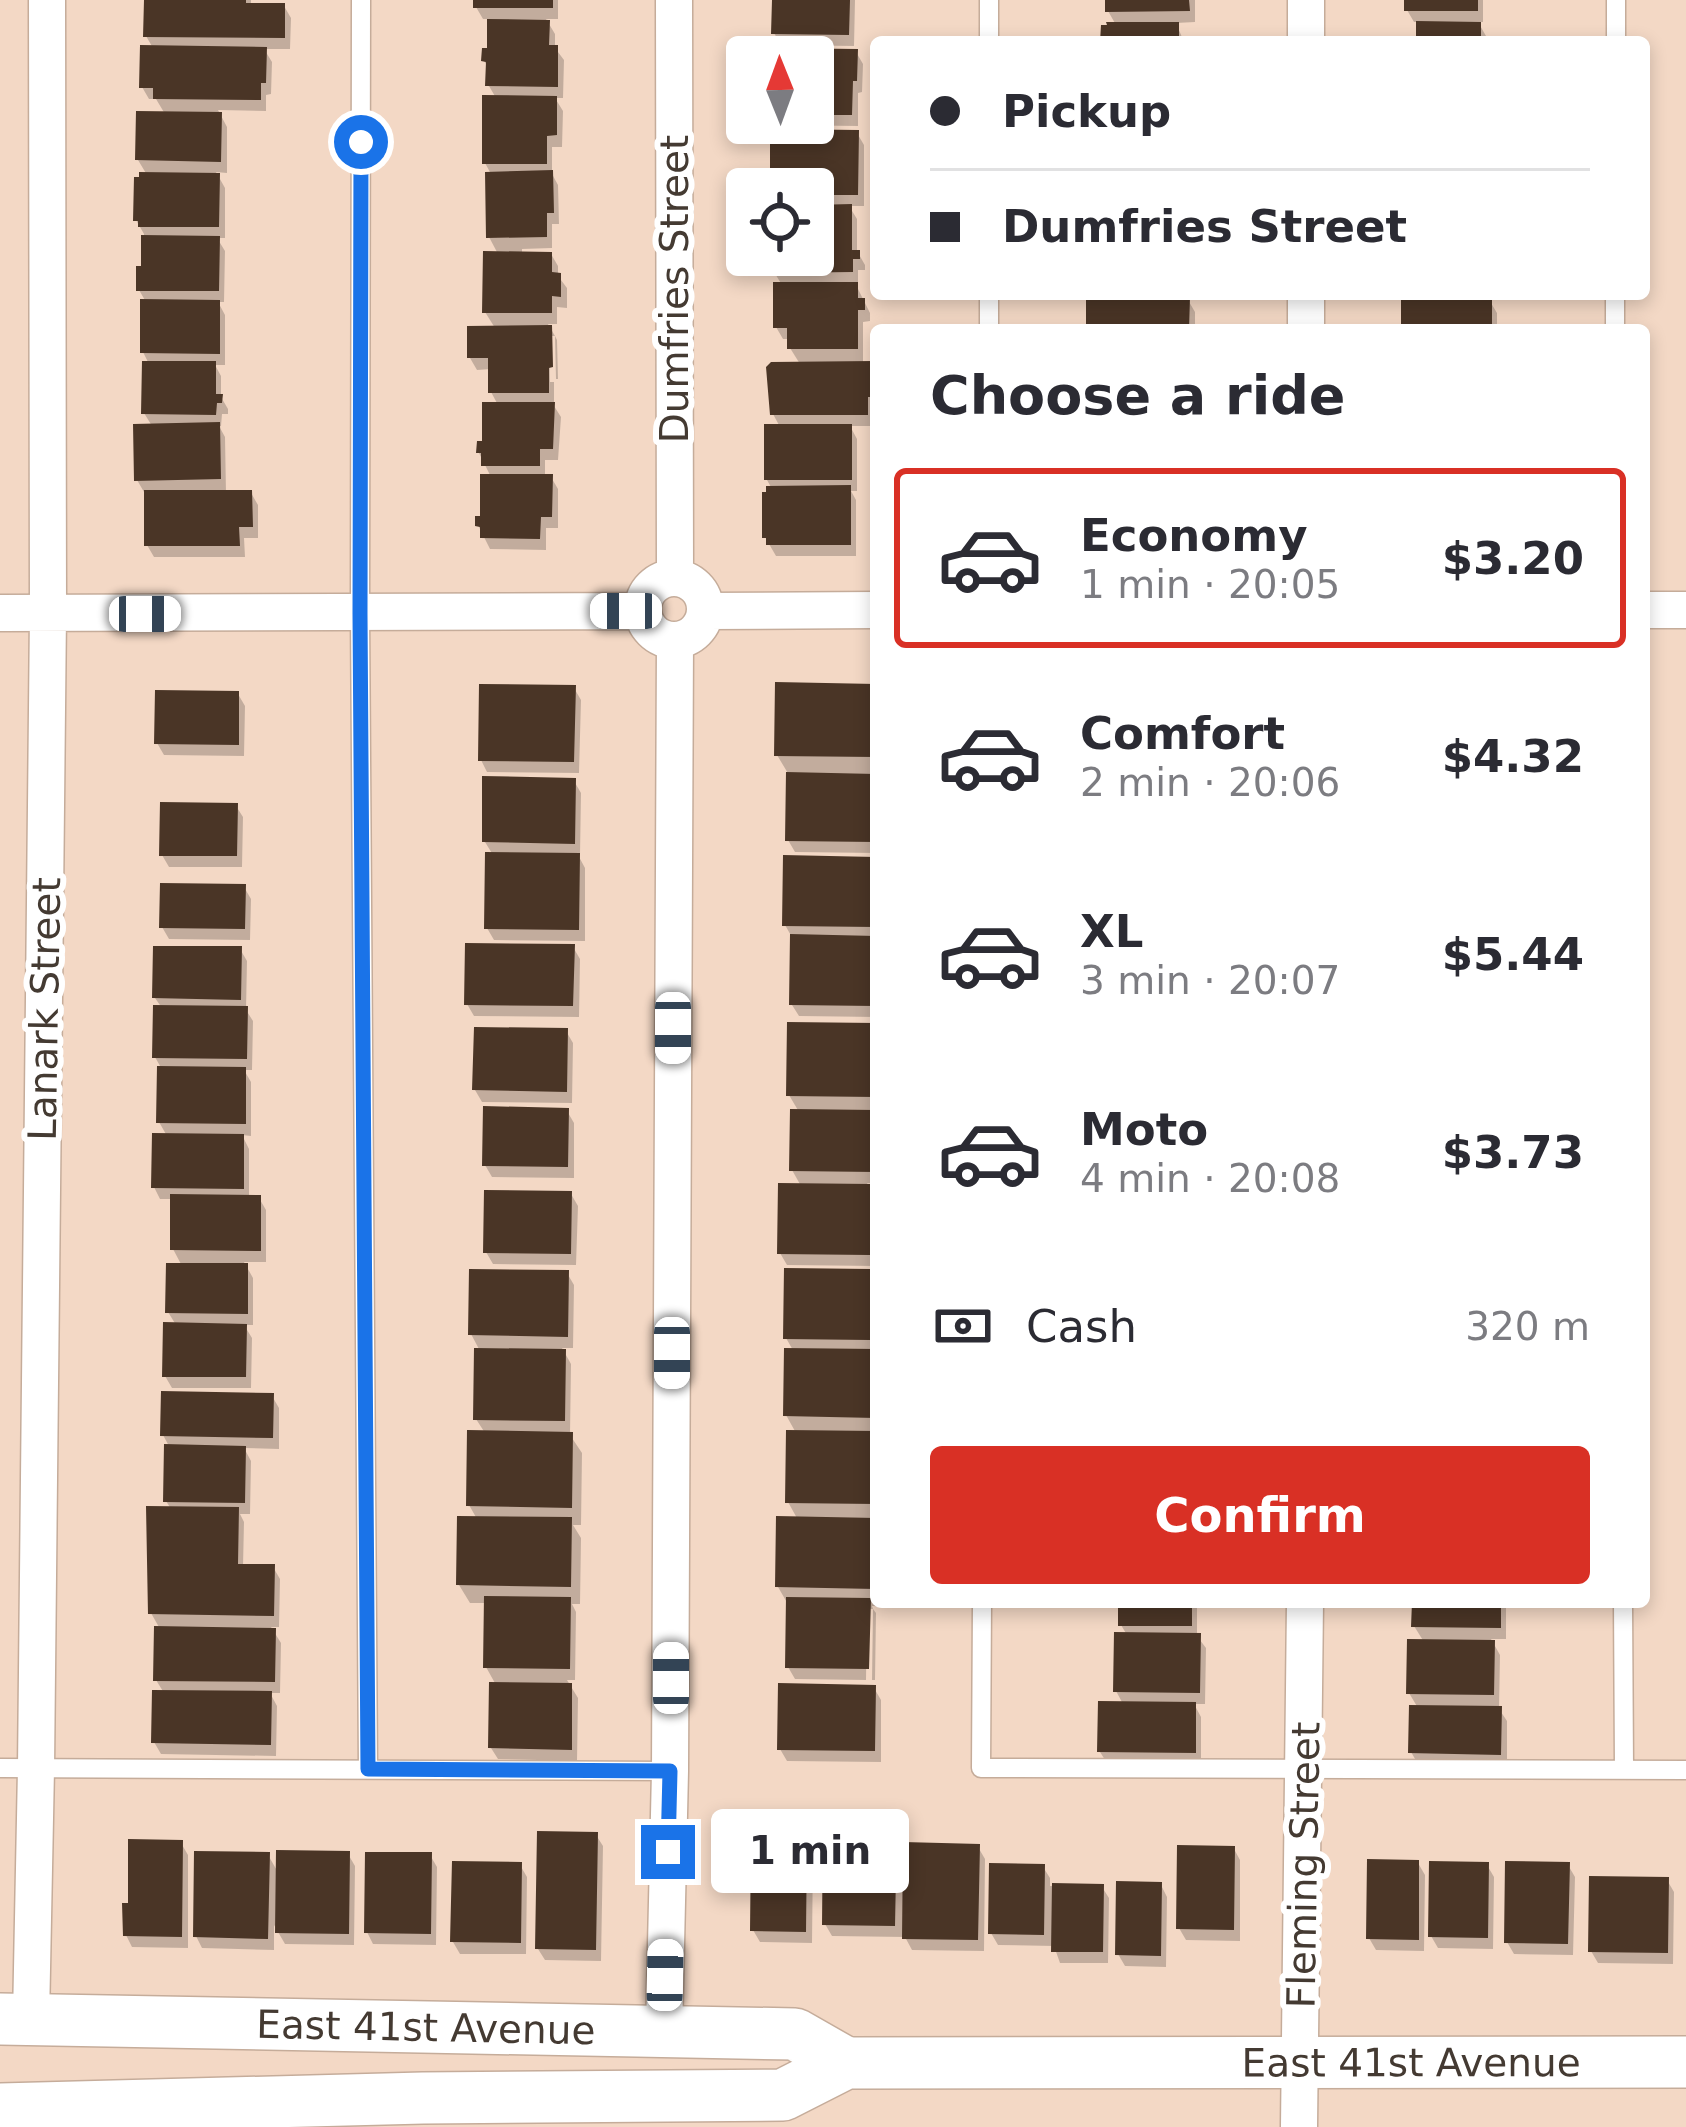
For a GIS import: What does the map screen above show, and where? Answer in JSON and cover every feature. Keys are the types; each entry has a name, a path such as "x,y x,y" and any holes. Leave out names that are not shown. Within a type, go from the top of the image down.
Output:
{"main road":[{"name":"East 41st Avenue","path":"16,2019 795,2034 846,2063"},
{"name":"East 41st Avenue","path":"26,2115 423,2098 666,2111 783,2095 846,2063 1686,2062"}],"street":[{"name":"Lanark Street","path":"16,2019 18,1768 48,613 47,0"},
{"name":"Dumfries Street","path":"674,0 675,578"},
{"path":"1306,0 1306,36"},
{"path":"675,578 694,584 706,611 693,635 675,640 656,635 642,611 655,584 675,578"},
{"path":"706,611 870,610"},
{"path":"1650,610 1686,610"},
{"path":"0,614 642,611"},
{"path":"664,2032 670,1771 675,640"},
{"name":"Fleming Street","path":"1300,2127 1305,1608"}],"lane":[{"path":"361,0 368,1769"},
{"path":"989,0 989,36"},
{"path":"1616,0 1616,36"},
{"path":"982,1608 981,1768 1686,1770"},
{"path":"1623,1608 1624,1769"},
{"path":"18,1768 670,1771"}],"building":[{"path":"144,0 285,3 285,38 143,37"},
{"path":"473,0 553,0 553,8 473,8"},
{"path":"772,0 850,0 849,35 771,34"},
{"path":"1105,0 1189,0 1190,11 1105,12"},
{"path":"1404,0 1478,0 1478,11 1404,11"},
{"path":"487,19 550,20 549,45 558,45 558,87 485,86 486,62 481,61 482,48 487,48"},
{"path":"1416,21 1481,22 1481,36 1416,36"},
{"path":"1179,22 1179,36 1100,36 1101,25"},
{"path":"140,45 267,47 261,100 153,99 153,88 139,88"},
{"path":"834,49 858,49 852,115 834,115"},
{"path":"482,95 557,96 557,135 547,136 547,164 482,164"},
{"path":"136,111 222,112 221,162 135,160"},
{"path":"834,130 859,130 858,195 834,195 834,168 770,168 770,144 834,144"},
{"path":"553,170 554,213 547,213 547,237 486,238 485,172"},
{"path":"139,172 220,173 219,227 138,227 138,221 133,221 134,177"},
{"path":"834,204 852,204 852,250 860,250 860,259 853,259 853,272 834,272"},
{"path":"141,235 220,236 219,291 136,291"},
{"path":"483,251 552,252 552,272 561,273 561,297 552,296 552,313 482,313"},
{"path":"773,282 858,282 858,298 865,298 865,310 858,310 858,349 787,349 787,328 773,328"},
{"path":"140,299 220,300 220,354 140,353"},
{"path":"1086,300 1190,300 1189,324 1086,324"},
{"path":"1401,300 1492,300 1492,324 1401,324"},
{"path":"552,325 549,393 488,393 488,358 467,358 467,326"},
{"path":"142,361 216,361 216,394 223,394 216,415 141,414"},
{"path":"870,361 868,415 770,415 766,367 771,362"},
{"path":"482,402 555,402 553,449 540,449 540,466 481,466 481,453 476,453 477,441 482,441"},
{"path":"220,422 221,479 134,481 133,424"},
{"path":"764,424 852,424 852,480 764,480"},
{"path":"480,474 553,474 552,517 541,517 540,539 480,538 475,516 480,516"},
{"path":"851,485 851,545 766,545 762,492 766,486"},
{"path":"144,490 252,490 253,527 239,527 240,546 144,546"},
{"path":"775,682 870,684 870,757 774,756"},
{"path":"479,684 576,685 574,762 478,761"},
{"path":"155,690 239,691 239,745 154,744"},
{"path":"786,772 870,774 870,842 785,841"},
{"path":"482,776 576,778 575,844 482,842"},
{"path":"160,802 238,803 237,856 159,856"},
{"path":"485,852 580,853 579,930 484,929"},
{"path":"783,855 870,857 870,927 782,926"},
{"path":"160,883 246,884 245,929 159,928"},
{"path":"790,934 870,936 870,1006 789,1005"},
{"path":"465,943 575,944 573,1006 464,1005"},
{"path":"153,946 242,946 241,1000 152,998"},
{"path":"153,1005 248,1006 247,1059 152,1058"},
{"path":"787,1022 870,1023 870,1097 786,1096"},
{"path":"474,1027 568,1028 567,1092 472,1090"},
{"path":"157,1066 246,1067 246,1124 156,1123"},
{"path":"483,1106 569,1108 568,1167 482,1166"},
{"path":"790,1109 870,1110 870,1172 789,1171"},
{"path":"152,1133 244,1134 244,1189 151,1188"},
{"path":"778,1183 870,1184 870,1255 777,1254"},
{"path":"484,1190 572,1191 571,1254 483,1253"},
{"path":"170,1194 261,1195 261,1251 170,1250"},
{"path":"166,1263 248,1263 248,1314 165,1313"},
{"path":"784,1268 870,1269 870,1340 783,1339"},
{"path":"469,1269 569,1270 568,1337 468,1335"},
{"path":"163,1322 247,1324 246,1377 162,1377"},
{"path":"474,1348 566,1349 565,1421 473,1420"},
{"path":"784,1348 870,1349 870,1418 783,1416"},
{"path":"161,1391 274,1393 273,1438 160,1436"},
{"path":"467,1430 573,1432 572,1508 466,1506"},
{"path":"786,1430 870,1431 870,1504 785,1503"},
{"path":"164,1444 246,1446 245,1503 163,1502"},
{"path":"146,1506 239,1507 238,1564 275,1564 274,1616 148,1614"},
{"path":"457,1516 572,1517 571,1587 456,1585"},
{"path":"776,1516 870,1518 870,1589 775,1587"},
{"path":"484,1596 571,1597 570,1669 483,1668"},
{"path":"786,1597 870,1598 869,1669 785,1668"},
{"path":"1118,1608 1192,1608 1192,1626 1118,1626"},
{"path":"1412,1608 1501,1608 1501,1628 1411,1627"},
{"path":"154,1626 276,1628 275,1682 153,1681"},
{"path":"1114,1632 1201,1633 1200,1693 1113,1692"},
{"path":"1407,1639 1495,1640 1494,1695 1406,1694"},
{"path":"489,1682 572,1683 572,1750 488,1748"},
{"path":"778,1683 876,1685 875,1751 777,1750"},
{"path":"152,1690 272,1691 271,1745 151,1743"},
{"path":"1098,1701 1196,1702 1196,1753 1097,1752"},
{"path":"1409,1705 1502,1706 1501,1755 1408,1753"},
{"path":"823,1820 897,1821 895,1926 822,1925"},
{"path":"537,1831 598,1832 596,1950 535,1949"},
{"path":"751,1838 807,1839 806,1932 750,1931"},
{"path":"128,1839 183,1840 182,1937 123,1936"},
{"path":"903,1842 980,1844 978,1940 902,1939"},
{"path":"1177,1845 1235,1846 1234,1930 1176,1929"},
{"path":"276,1850 350,1851 349,1934 275,1933"},
{"path":"194,1851 270,1852 268,1939 193,1937"},
{"path":"365,1852 432,1852 431,1934 364,1933"},
{"path":"1367,1859 1419,1860 1419,1940 1366,1939"},
{"path":"452,1861 522,1862 521,1943 450,1942"},
{"path":"1429,1861 1489,1862 1488,1938 1428,1937"},
{"path":"1505,1861 1570,1862 1568,1944 1504,1943"},
{"path":"989,1863 1045,1864 1044,1935 988,1934"},
{"path":"1589,1876 1669,1877 1668,1953 1588,1952"},
{"path":"1116,1881 1162,1882 1161,1956 1115,1955"},
{"path":"1052,1883 1104,1884 1103,1952 1051,1952"}],"route":[{"path":"361,142 368,1769 670,1771 668,1852"}]}
